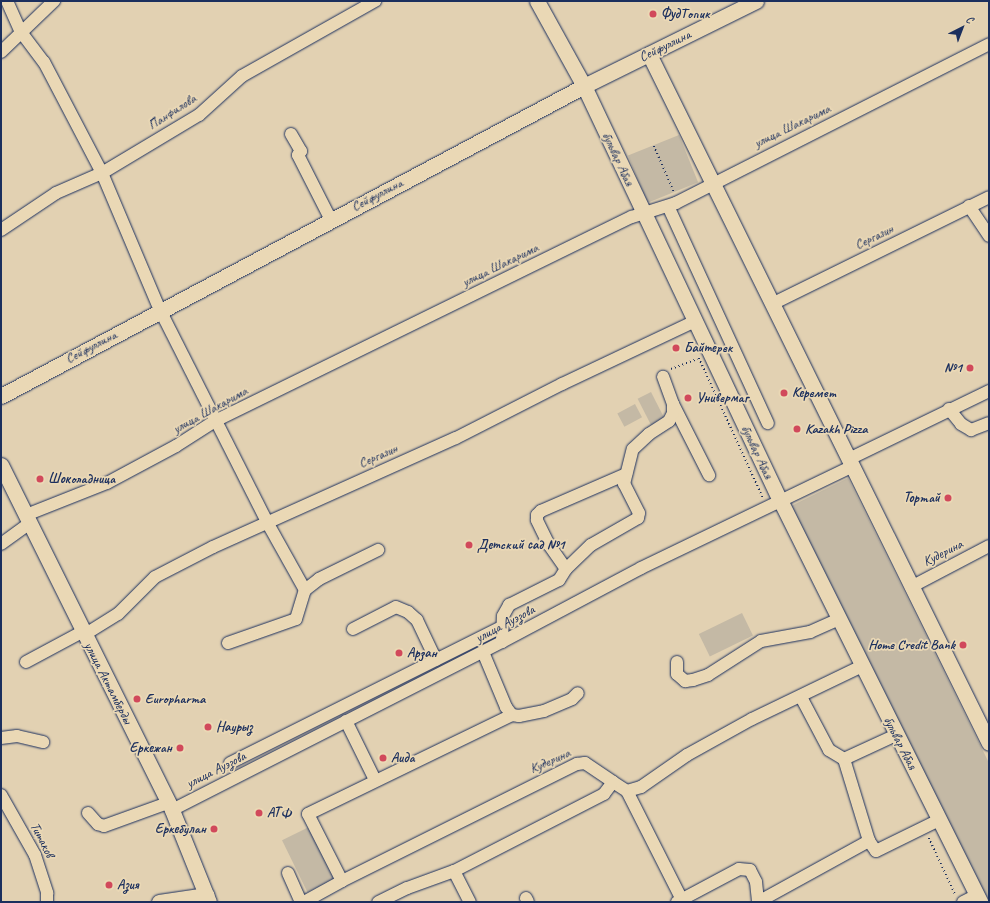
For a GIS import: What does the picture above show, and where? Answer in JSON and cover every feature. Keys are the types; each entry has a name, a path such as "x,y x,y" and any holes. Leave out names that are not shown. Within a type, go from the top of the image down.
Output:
{"main road":[{"name":"бульвар Абая","path":"537,1 584,86 696,322 774,505 839,619 939,820 969,899"},
{"name":"Сейфуллина","path":"1,396 160,310 584,86 756,1"},
{"path":"649,54 989,743"},
{"name":"улица Актамберды","path":"1,465 83,634 170,807 207,899"},
{"path":"159,902 207,899"}],"street":[{"path":"7,1 21,32 44,62 102,173 160,310 215,422 267,522 305,590"},
{"path":"1,52 54,1"},
{"name":"Панфилова","path":"1,230 56,193 102,173 199,115 242,76 376,1"},
{"name":"улица Шакарима","path":"1,544 28,519 107,483 176,446 215,422 632,217 672,204 989,44"},
{"path":"291,134 301,151 294,157 331,220"},
{"name":"Сергазин","path":"772,304 989,197"},
{"path":"672,204 768,423"},
{"path":"969,206 989,236"},
{"name":"Сергазин","path":"26,662 83,634 118,614 155,577 213,547 456,438 562,384 696,322"},
{"path":"663,377 674,404 709,475"},
{"name":"улица Ауэзова","path":"88,813 98,824 104,826 170,807 483,652 641,568 774,505 949,410 989,391"},
{"path":"502,642 503,616 508,605 559,580 566,569 591,545 638,518 639,513 624,484 633,449 649,434 669,421 674,404"},
{"path":"949,410 961,424 970,430 989,423"},
{"path":"566,569 549,545 537,520 537,515 541,511 626,474"},
{"name":"Кудерина","path":"911,587 989,546"},
{"path":"228,643 296,619 305,590 319,579 378,550"},
{"path":"353,629 396,607 408,612 417,620 436,660"},
{"path":"677,662 677,674 685,681 693,680 708,675 761,641 810,632 839,619"},
{"path":"230,763 502,627"},
{"path":"483,652 506,707 512,715"},
{"path":"862,666 801,697 752,719 687,756 641,787 627,791 680,901 739,869 750,870 756,882 758,902 869,841"},
{"path":"342,881 308,814 375,780 425,759 512,715 519,716 544,711 572,699 578,693"},
{"path":"801,697 829,750 844,759 869,841 876,851 939,820"},
{"path":"346,721 375,780"},
{"path":"844,759 896,735"},
{"path":"1,738 17,736 43,742"},
{"name":"Кудерина","path":"303,902 342,881 577,764 585,762 627,791"},
{"path":"378,902 407,888 454,871 604,794 613,782"},
{"name":"Титаков","path":"1,795 35,855 47,893 47,902"},
{"path":"454,871 470,902"},
{"path":"288,873 303,902"}],"path":[{"path":"654,146 675,194 672,204"},
{"path":"663,377 662,373 697,359 702,355"},
{"path":"697,359 774,505"},
{"path":"924,827 969,899"}],"shaded area":[{"path":"679,135 698,182 647,203 628,156"},
{"path":"651,392 665,419 651,426 638,399"},
{"path":"635,404 642,417 624,427 617,413"},
{"path":"848,478 989,763 989,902 791,506"},
{"path":"742,613 753,635 710,657 699,634"},
{"path":"309,827 334,879 307,892 282,840"}],"place":[{"name":"ФудТопик","path":"653,14"},
{"name":"Байтерек","path":"676,348"},
{"name":"№1","path":"970,368"},
{"name":"Керемет","path":"784,393"},
{"name":"Универмаг","path":"688,398"},
{"name":"Kazakh Pizza","path":"797,429"},
{"name":"Шоколадница","path":"40,479"},
{"name":"Тортай","path":"948,498"},
{"name":"Детский сад №1","path":"469,545"},
{"name":"Home Credit Bank","path":"963,645"},
{"name":"Арзан","path":"399,653"},
{"name":"Europharma","path":"137,699"},
{"name":"Наурыз","path":"208,727"},
{"name":"Еркежан","path":"180,748"},
{"name":"Аида","path":"383,758"},
{"name":"АТФ","path":"259,813"},
{"name":"Еркебулан","path":"214,829"},
{"name":"Азия","path":"109,885"}]}
